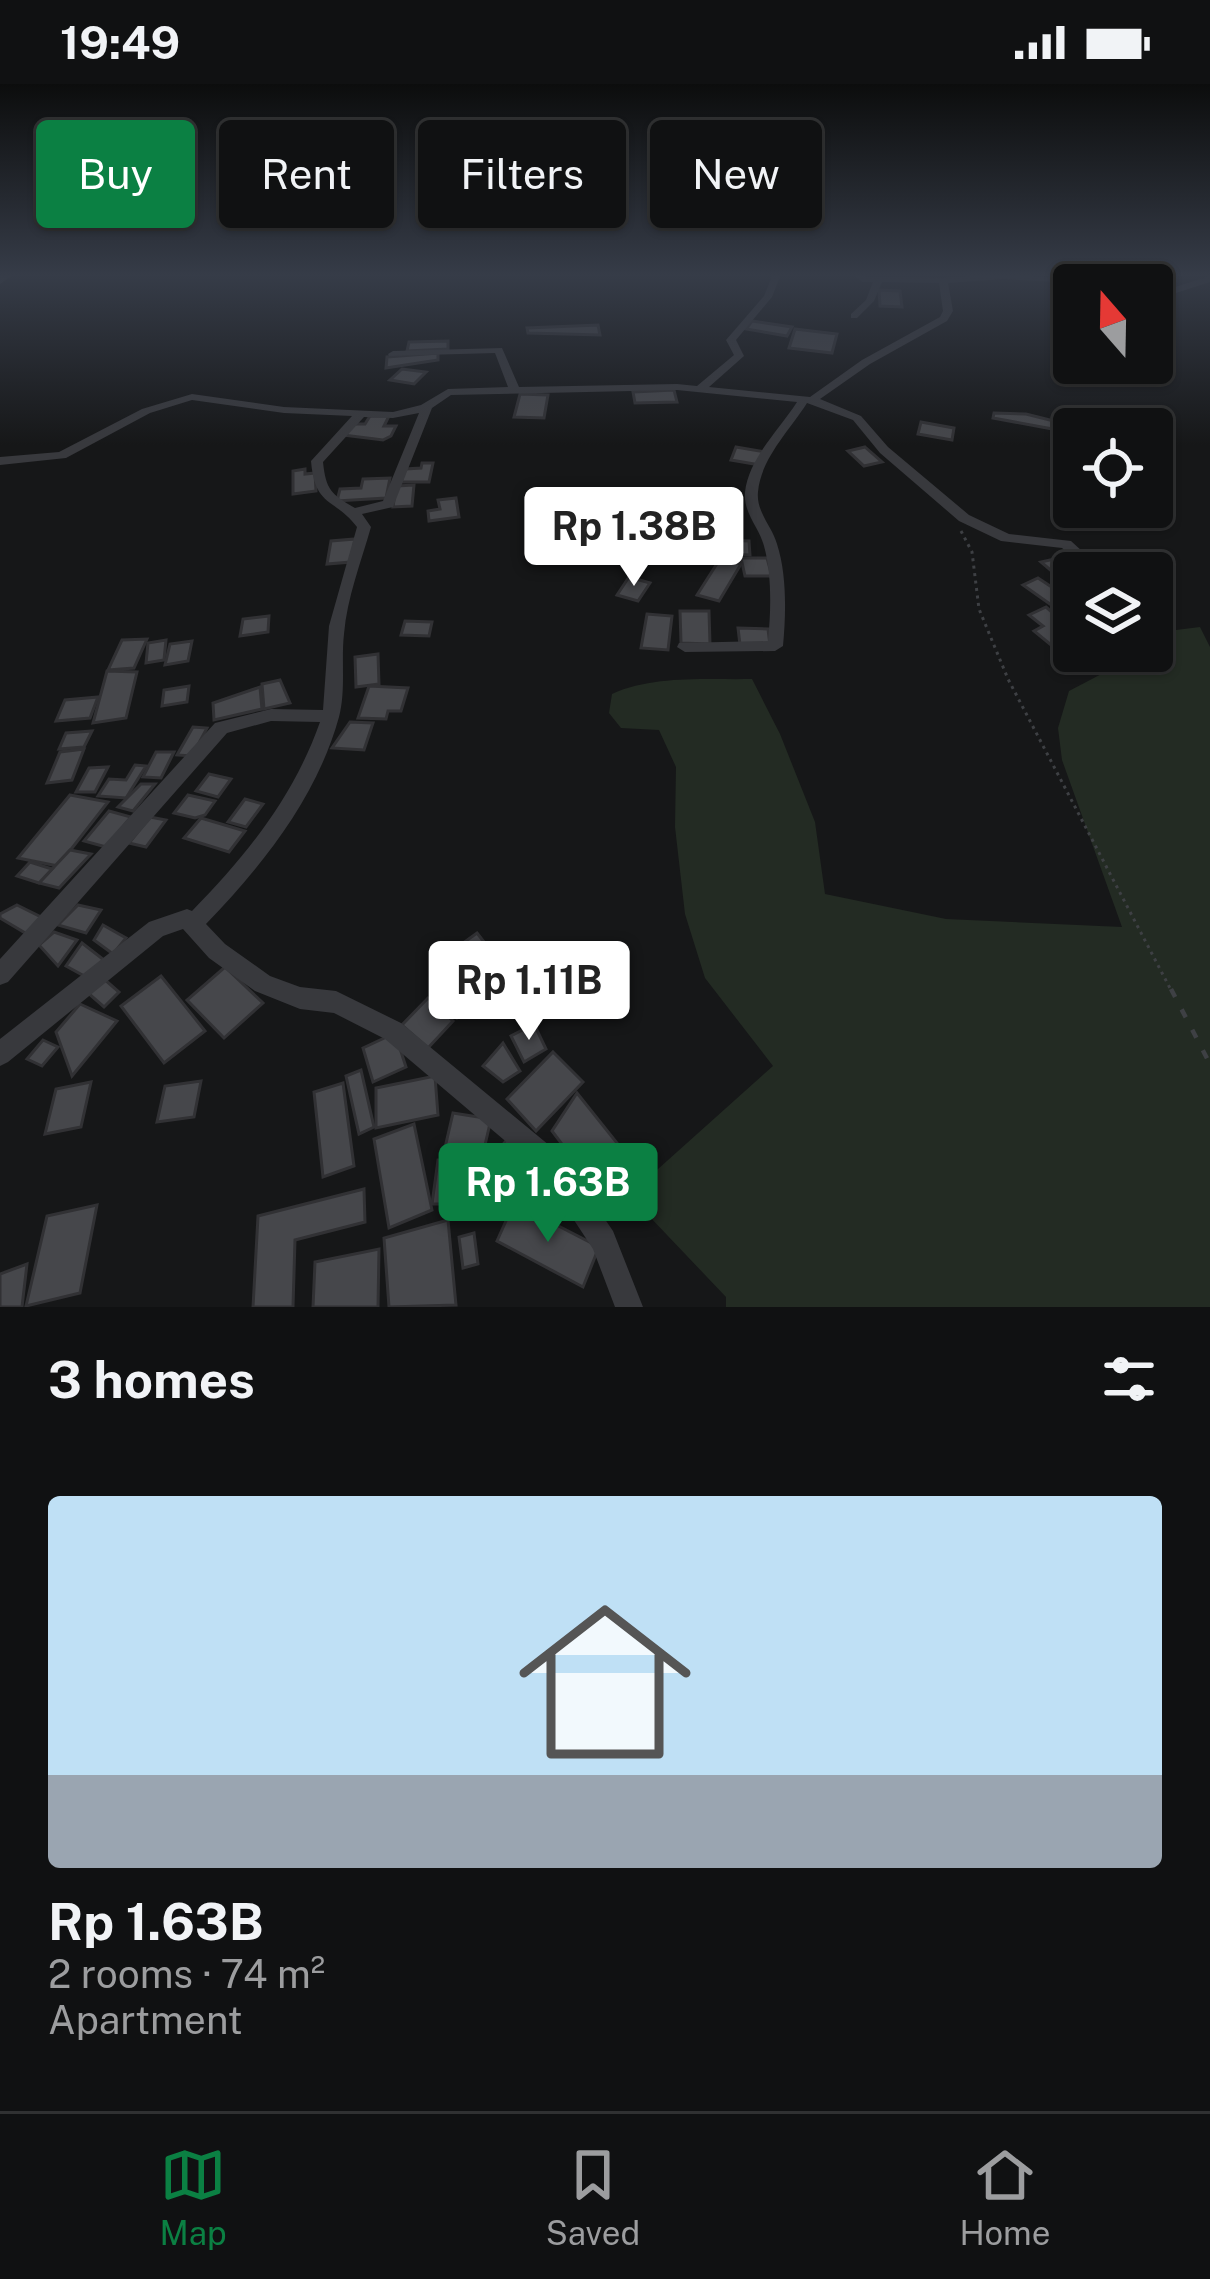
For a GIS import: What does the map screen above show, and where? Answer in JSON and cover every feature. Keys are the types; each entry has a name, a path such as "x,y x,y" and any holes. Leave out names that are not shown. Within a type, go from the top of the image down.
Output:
{"street":[{"path":"700,388 739,356 730,341 739,331"},
{"path":"685,647 775,646 772,548 757,521 751,496 767,452 808,400 922,331"},
{"path":"393,354 499,350 514,391"},
{"path":"0,460 62,455 146,411 192,398 284,410 392,415 428,405 448,392 700,388 808,400 857,418 884,450 949,508 996,535 1066,544 1075,552"},
{"path":"352,512 388,504 428,405"},
{"path":"194,923 236,881 278,826 305,784 331,716 338,621 364,527 352,512 328,501 317,461 361,414"},
{"path":"0,975 218,730 271,715 331,716"},
{"path":"0,1054 86,990 156,929 187,918 217,951 263,985 300,998 336,1002 393,1030 552,1164 603,1241 628,1307"}],"path":[{"path":"949,508 972,552 979,609 1007,679 1210,1064"}],"shaded area":[{"path":"1200,627 1210,647 1210,1307 726,1307 726,1297 629,1195 773,1066 705,978 685,914 675,827 676,767 659,730 621,728 609,713 612,694 663,681 752,679 815,822 825,894 946,919 1122,927 1062,760 1058,728 1069,691 1105,672 1173,672 1173,630"}],"building":[{"path":"599,331 600,335 528,333"},
{"path":"794,331 837,334 832,353 789,348"},
{"path":"448,341 448,349 407,351 409,342"},
{"path":"438,353 438,360 386,368 387,357"},
{"path":"402,369 426,372 414,384 390,380"},
{"path":"674,390 677,402 635,403 633,392"},
{"path":"520,394 548,395 544,418 514,417"},
{"path":"994,413 1026,414 1053,421 1053,429 993,418"},
{"path":"370,416 389,416 384,426 396,426 391,436 383,440 343,435 349,424 365,424"},
{"path":"921,422 954,428 952,440 918,434"},
{"path":"736,447 765,452 760,465 731,460"},
{"path":"865,447 882,462 864,466 848,451"},
{"path":"422,463 433,463 429,482 401,482 405,469 421,468"},
{"path":"305,469 305,474 315,473 316,491 293,494 293,471"},
{"path":"390,478 386,498 337,501 340,489 361,488 363,479"},
{"path":"414,485 412,506 393,507 396,486"},
{"path":"456,498 459,517 429,521 428,511 440,509 438,500"},
{"path":"355,539 351,562 327,564 331,541"},
{"path":"724,540 749,541 750,555 725,554"},
{"path":"741,558 767,558 772,576 745,576"},
{"path":"720,559 741,564 719,601 697,595"},
{"path":"629,577 650,583 638,601 617,595"},
{"path":"1038,578 1053,588 1053,606 1023,585"},
{"path":"1046,607 1053,613 1053,647 1034,631 1043,626 1029,615"},
{"path":"680,611 709,611 710,644 681,643"},
{"path":"647,614 672,616 668,650 641,648"},
{"path":"269,616 268,632 240,636 243,619"},
{"path":"405,621 432,622 429,636 401,635"},
{"path":"738,628 768,629 770,645 740,645"},
{"path":"147,639 134,668 108,670 122,640"},
{"path":"166,640 164,660 146,663 148,643"},
{"path":"192,641 188,661 165,665 170,644"},
{"path":"378,654 379,684 356,687 355,657"},
{"path":"107,671 137,672 126,718 93,723"},
{"path":"280,680 290,703 264,709 262,684"},
{"path":"189,686 187,702 162,706 164,690"},
{"path":"369,686 408,688 401,711 388,711 386,719 358,718"},
{"path":"260,687 262,709 214,720 213,703"},
{"path":"98,697 90,718 56,721 65,700"},
{"path":"350,722 373,723 364,750 332,748"},
{"path":"193,727 207,728 192,756 177,755"},
{"path":"92,731 84,747 59,749 66,733"},
{"path":"84,749 72,780 47,783 60,752"},
{"path":"156,752 174,752 161,778 143,777"},
{"path":"135,765 146,766 126,798 98,796 109,779 126,780"},
{"path":"108,767 95,792 76,792 89,768"},
{"path":"209,774 231,779 218,797 196,791"},
{"path":"141,784 155,784 133,811 118,807"},
{"path":"70,795 108,802 58,866 18,858"},
{"path":"188,795 215,801 205,815 195,818 174,813"},
{"path":"245,799 263,804 246,827 228,822"},
{"path":"109,811 131,817 106,847 84,841"},
{"path":"150,817 166,820 146,847 129,843"},
{"path":"201,818 245,831 229,852 184,838"},
{"path":"70,850 91,854 59,888 39,883"},
{"path":"30,862 52,869 39,883 17,876"},
{"path":"17,905 43,918 27,934 0,918"},
{"path":"78,905 101,910 86,933 58,925"},
{"path":"103,925 126,938 113,954 94,940"},
{"path":"54,932 77,940 58,966 39,945"},
{"path":"477,933 495,956 449,989 431,966"},
{"path":"82,943 104,960 88,978 66,966"},
{"path":"225,967 263,1003 224,1038 187,1000"},
{"path":"161,976 205,1031 164,1063 121,1006"},
{"path":"104,979 119,992 104,1007 88,993"},
{"path":"466,985 479,998 457,1018 444,1004"},
{"path":"428,998 453,1021 428,1048 402,1025"},
{"path":"80,1004 117,1021 72,1076 56,1032"},
{"path":"534,1024 546,1049 524,1062 511,1036"},
{"path":"395,1033 406,1067 373,1082 363,1048"},
{"path":"43,1040 58,1047 42,1066 27,1059"},
{"path":"503,1043 520,1071 503,1082 483,1066"},
{"path":"553,1052 583,1082 536,1131 507,1099"},
{"path":"361,1070 374,1127 359,1134 346,1076"},
{"path":"435,1076 438,1115 376,1128 376,1088"},
{"path":"201,1081 194,1117 157,1122 165,1086"},
{"path":"91,1082 81,1127 45,1134 56,1089"},
{"path":"343,1083 354,1166 323,1177 314,1092"},
{"path":"577,1093 637,1168 604,1200 552,1131"},
{"path":"453,1113 491,1119 482,1158 444,1152"},
{"path":"414,1124 432,1210 389,1228 374,1139"},
{"path":"510,1136 520,1146 501,1169 491,1159"},
{"path":"438,1160 489,1161 485,1204 432,1204"},
{"path":"513,1162 569,1201 558,1221 501,1181"},
{"path":"364,1189 365,1222 295,1240 293,1307 253,1307 258,1216"},
{"path":"514,1203 599,1247 583,1287 497,1241"},
{"path":"97,1205 80,1293 26,1306 47,1216"},
{"path":"448,1220 456,1305 389,1307 384,1238"},
{"path":"474,1233 478,1264 463,1268 459,1237"},
{"path":"379,1249 378,1307 313,1307 315,1262"},
{"path":"27,1264 22,1307 0,1307 0,1274"}]}
